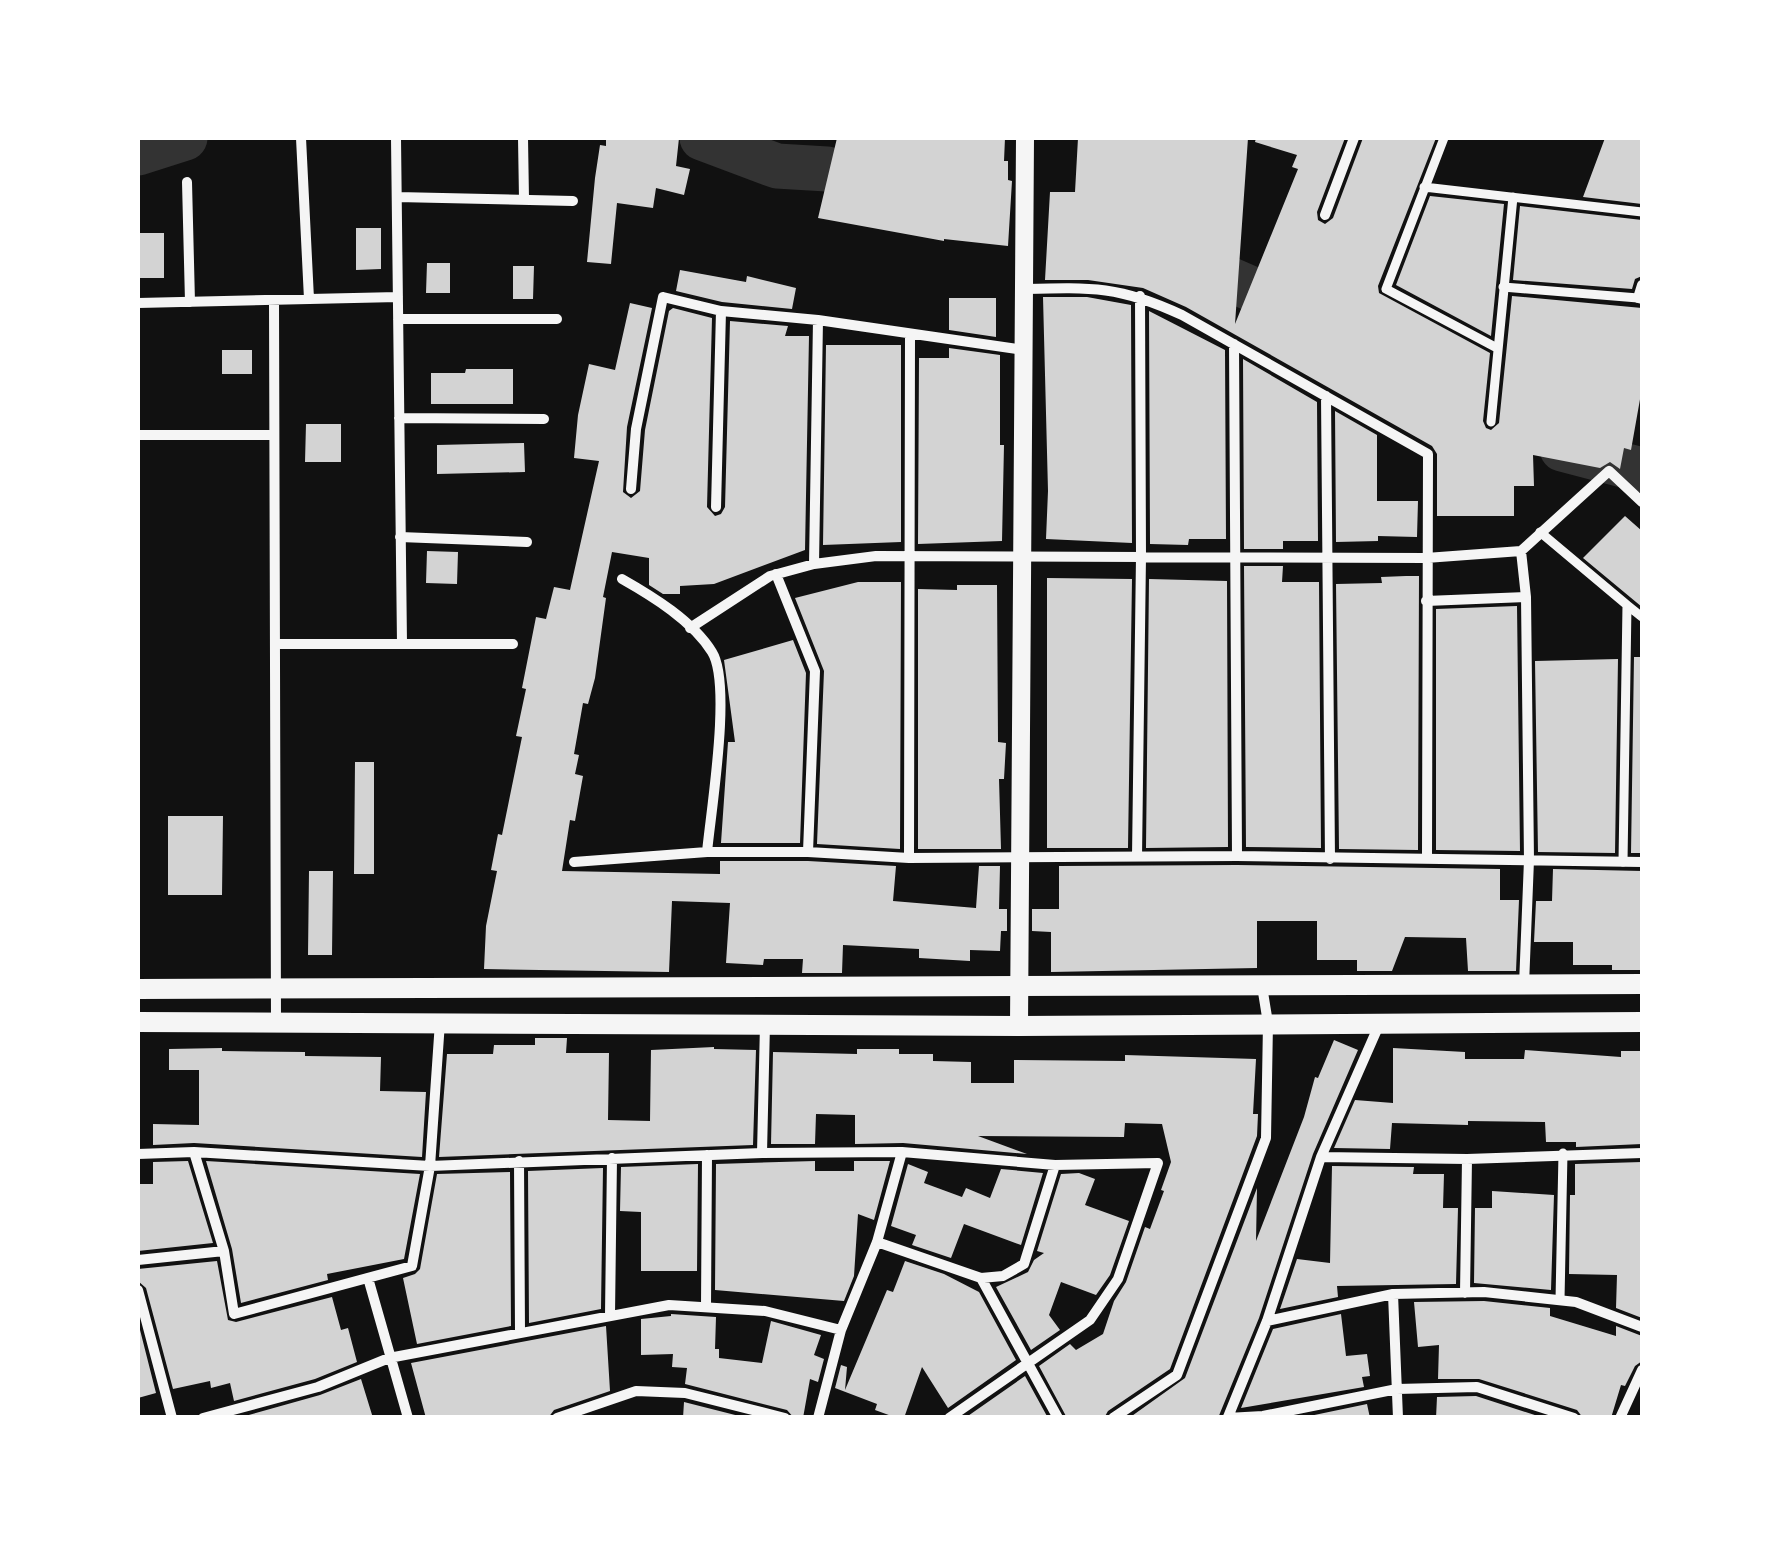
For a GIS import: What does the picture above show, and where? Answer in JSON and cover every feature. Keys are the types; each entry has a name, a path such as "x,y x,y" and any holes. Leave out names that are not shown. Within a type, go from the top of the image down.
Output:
{"main road":[{"path":"138,990 1642,984"},
{"path":"138,1022 1020,1026 1642,1022"}],"street":[{"path":"302,138 309,299"},
{"path":"396,138 402,643"},
{"path":"523,138 524,199"},
{"path":"1020,1026 1024,138"},
{"path":"1326,215 1354,138"},
{"path":"1444,138 1386,288 1497,348"},
{"path":"187,182 190,302"},
{"path":"1424,187 1642,212"},
{"path":"1490,422 1513,196"},
{"path":"397,197 573,201"},
{"path":"1503,287 1640,299 1642,285"},
{"path":"1024,288 1093,287 1140,296 1234,344 1428,454 1428,858"},
{"path":"1136,857 1140,296"},
{"path":"138,303 398,297"},
{"path":"631,489 636,429 663,297 721,312 818,320 1024,350"},
{"path":"274,301 276,1023"},
{"path":"716,506 721,312"},
{"path":"398,319 557,319"},
{"path":"814,564 818,320"},
{"path":"909,858 910,336"},
{"path":"1234,344 1237,856"},
{"path":"1326,396 1330,859"},
{"path":"400,418 544,419"},
{"path":"138,434 274,435"},
{"path":"690,628 776,574 814,564 876,556 1426,558 1522,551 1609,471 1642,502"},
{"path":"1540,532 1642,617"},
{"path":"400,537 526,542"},
{"path":"1522,551 1526,597 1528,860 1524,985"},
{"path":"776,574 814,671 808,852"},
{"path":"622,578 657,601 714,653 722,690 707,852"},
{"path":"1426,601 1526,597"},
{"path":"1623,862 1627,605"},
{"path":"275,644 513,644"},
{"path":"574,862 707,852 808,852 909,858 1237,856 1642,862"},
{"path":"1113,1418 1177,1375 1266,1138 1268,1024 1262,986"},
{"path":"194,1152 224,1251 234,1314 412,1266 430,1166 440,1022"},
{"path":"762,1153 765,1024"},
{"path":"1379,1025 1320,1157 1268,1321 1228,1417 1264,1416 1397,1389 1477,1387 1574,1418"},
{"path":"138,1154 194,1152 430,1166 762,1153 902,1152 1054,1164 1158,1163 1118,1279 1090,1320 949,1418"},
{"path":"818,1418 842,1330 878,1242 902,1152"},
{"path":"1320,1157 1468,1159 1642,1153"},
{"path":"1560,1300 1563,1154"},
{"path":"706,1308 707,1155"},
{"path":"610,1315 612,1158"},
{"path":"1465,1292 1468,1159"},
{"path":"519,1161 520,1332"},
{"path":"878,1242 981,1278 1003,1276 1024,1264 1054,1164"},
{"path":"138,1260 224,1251"},
{"path":"368,1278 408,1418"},
{"path":"981,1278 1058,1418"},
{"path":"138,1290 172,1418"},
{"path":"1268,1321 1394,1294 1465,1292 1576,1302 1642,1328"},
{"path":"1394,1294 1398,1418"},
{"path":"203,1418 318,1387 389,1358 669,1305 765,1311 842,1330"},
{"path":"1620,1418 1642,1370"},
{"path":"557,1418 636,1391 685,1393 785,1418"}],"building":[{"path":"606,138 679,138 676,166 690,169 684,195 656,188 653,208 617,203 611,264 587,262 600,145 606,146"},
{"path":"837,138 1005,138 1004,161 1008,161 1008,180 1012,181 1008,246 944,241 818,218"},
{"path":"1078,138 1248,138 1235,324 1298,169 1292,167 1297,155 1255,142 1256,138 1345,138 1317,212 1318,220 1325,224 1333,218 1363,138 1436,138 1378,286 1379,293 1490,353 1483,421 1491,430 1499,423 1512,296 1642,308 1642,388 1631,450 1624,448 1620,469 1610,462 1600,468 1533,455 1534,486 1514,486 1514,516 1437,516 1437,454 1432,446 1186,307 1143,288 1088,280 1045,280 1050,192 1075,192"},
{"path":"1605,138 1642,138 1642,204 1583,197"},
{"path":"1430,196 1504,204 1491,336 1396,285"},
{"path":"1520,206 1642,220 1642,276 1635,279 1632,289 1513,280"},
{"path":"356,228 381,228 381,269 356,270"},
{"path":"138,233 164,233 164,278 138,278"},
{"path":"427,263 450,263 450,293 426,293"},
{"path":"513,266 534,266 533,299 513,299"},
{"path":"680,270 746,282 747,276 796,288 792,309 722,302 676,291"},
{"path":"1043,297 1087,297 1131,305 1132,543 1046,539"},
{"path":"949,298 996,298 996,337 949,330"},
{"path":"630,303 652,308 627,427 623,492 631,498 640,491 645,430 669,311 673,308 712,318 707,507 715,516 725,507 730,321 788,326 785,336 809,336 805,550 714,584 680,586 680,594 663,594 649,585 649,558 612,552 595,678 588,704 583,703 574,754 579,755 575,774 583,776 575,821 570,820 562,871 720,874 720,861 896,866 893,901 976,908 979,866 1000,866 999,909 1007,909 1007,931 1001,931 1000,951 970,950 970,961 919,958 919,949 843,945 842,973 802,973 803,959 764,959 763,965 726,963 730,903 672,901 669,972 484,969 486,926 497,871 491,870 522,737 516,736 536,617 546,619 554,587 570,590 599,461 574,458 589,364 615,370"},
{"path":"1149,311 1225,350 1226,539 1189,539 1188,545 1150,544"},
{"path":"826,345 901,345 901,542 823,545"},
{"path":"949,348 1000,355 1000,445 1004,445 1002,541 918,544 919,358 949,358"},
{"path":"222,350 252,350 252,374 222,374"},
{"path":"1243,359 1317,402 1318,541 1283,541 1283,549 1244,549"},
{"path":"466,369 513,369 513,404 431,404 431,373 465,373"},
{"path":"1335,411 1377,435 1377,501 1418,501 1417,537 1378,536 1378,541 1336,542"},
{"path":"306,424 341,424 341,462 305,462"},
{"path":"524,443 525,472 437,474 437,445"},
{"path":"1625,516 1642,531 1642,607 1583,558"},
{"path":"427,551 458,552 457,584 426,583"},
{"path":"1244,566 1283,566 1282,582 1319,582 1321,848 1246,847"},
{"path":"1419,576 1418,850 1339,849 1336,584 1382,583 1381,577"},
{"path":"1047,578 1132,579 1128,848 1047,848"},
{"path":"1149,579 1227,581 1228,847 1146,848"},
{"path":"858,582 901,582 900,849 817,844 824,671 795,598"},
{"path":"957,585 997,585 998,742 1006,743 1004,779 999,779 1001,849 918,849 918,589 957,590"},
{"path":"1517,606 1520,851 1436,850 1436,609"},
{"path":"793,640 806,673 800,843 721,843 728,742 735,742 724,660"},
{"path":"1634,657 1642,657 1642,853 1631,853"},
{"path":"1618,659 1615,853 1538,852 1535,661"},
{"path":"355,762 374,762 374,874 354,874"},
{"path":"168,816 223,816 222,895 168,895"},
{"path":"1059,866 1500,869 1500,900 1519,900 1516,971 1468,971 1466,938 1405,937 1392,971 1357,971 1357,960 1317,960 1317,921 1257,921 1257,968 1051,972 1051,932 1032,931 1032,909 1059,909"},
{"path":"1553,869 1642,871 1640,970 1573,965 1573,942 1534,942 1536,901 1552,901"},
{"path":"309,871 333,871 332,955 308,955"},
{"path":"535,1038 567,1038 566,1053 609,1053 608,1120 650,1121 651,1050 756,1050 753,1145 439,1157 447,1054 493,1054 494,1045 535,1045"},
{"path":"1334,1040 1358,1050 1313,1154 1259,1318 1218,1418 1129,1418 1185,1378 1257,1188 1256,1241 1304,1117 1315,1077 1318,1078"},
{"path":"1393,1048 1465,1052 1465,1059 1524,1059 1525,1050 1621,1057 1621,1051 1642,1051 1642,1144 1576,1147 1576,1142 1546,1142 1545,1122 1468,1121 1468,1125 1392,1123 1390,1149 1334,1148 1355,1100 1393,1103"},
{"path":"169,1049 305,1052 305,1056 381,1057 380,1091 426,1092 422,1157 194,1143 153,1145 153,1124 199,1125 199,1070 169,1070"},
{"path":"857,1049 899,1049 899,1054 933,1054 933,1061 971,1062 971,1083 1014,1083 1014,1060 1125,1061 1125,1055 1256,1059 1253,1114 1258,1114 1257,1136 1170,1369 1108,1411 1104,1418 1067,1418 1039,1366 1070,1344 1076,1350 1103,1334 1145,1227 1150,1229 1164,1191 1161,1190 1171,1162 1162,1124 1125,1123 1124,1137 978,1136 1027,1154 903,1143 855,1144 855,1115 816,1114 815,1144 771,1144 773,1052 857,1054"},
{"path":"188,1161 213,1243 138,1251 138,1184 153,1184 153,1162"},
{"path":"206,1161 420,1174 404,1259 327,1274 328,1280 241,1303 232,1249"},
{"path":"815,1161 815,1171 854,1171 854,1161 890,1161 874,1220 858,1214 854,1276 844,1301 715,1290 716,1164"},
{"path":"1642,1162 1642,1318 1616,1308 1617,1275 1569,1274 1570,1195 1575,1195 1575,1164"},
{"path":"698,1164 697,1271 641,1271 641,1212 620,1211 621,1167"},
{"path":"908,1164 928,1172 924,1183 962,1197 966,1188 990,1198 1001,1169 1043,1173 1021,1245 964,1224 951,1258 912,1245 916,1235 891,1226"},
{"path":"1332,1166 1414,1167 1413,1174 1444,1174 1443,1208 1458,1208 1456,1284 1337,1286 1338,1297 1280,1309 1297,1259 1330,1263"},
{"path":"603,1168 601,1309 529,1323 528,1171"},
{"path":"510,1172 511,1326 417,1344 403,1278 420,1269 437,1174"},
{"path":"1079,1173 1095,1179 1085,1205 1129,1221 1110,1275 1096,1295 1061,1282 1049,1315 1060,1330 1031,1350 996,1287 1028,1272 1034,1260 1044,1253 1037,1251 1061,1174"},
{"path":"1492,1191 1554,1195 1551,1290 1474,1283 1475,1208 1492,1208"},
{"path":"217,1261 228,1320 236,1322 332,1297 341,1330 348,1328 357,1362 315,1379 234,1401 230,1383 211,1388 210,1381 173,1389 146,1288 138,1281 138,1269"},
{"path":"905,1261 944,1274 979,1292 1016,1360 948,1408 922,1367 904,1418 897,1418 875,1410 877,1404 835,1388 841,1365 847,1367 845,1390 887,1290 893,1292"},
{"path":"1484,1301 1550,1308 1550,1316 1616,1336 1616,1326 1642,1336 1642,1361 1625,1386 1621,1385 1611,1418 1583,1418 1577,1410 1479,1379 1438,1379 1439,1345 1418,1347 1414,1302"},
{"path":"671,1314 716,1317 715,1349 719,1349 719,1358 762,1363 771,1321 821,1335 814,1355 824,1359 818,1382 810,1379 803,1418 794,1418 787,1410 685,1384 687,1368 672,1367 673,1354 641,1355 641,1319"},
{"path":"1341,1314 1346,1356 1367,1354 1370,1376 1362,1377 1364,1387 1241,1408 1273,1329"},
{"path":"138,1322 156,1393 138,1398"},
{"path":"606,1326 610,1391 554,1410 548,1418 426,1418 411,1363"},
{"path":"1025,1376 1048,1418 965,1418"},
{"path":"361,1379 373,1418 238,1418 320,1395"},
{"path":"1476,1396 1544,1418 1436,1418 1437,1397"},
{"path":"684,1402 747,1418 683,1418"},
{"path":"1367,1404 1370,1418 1300,1418"}],"waterway":[{"path":"138,153 185,138"},
{"path":"702,138 777,166 827,169 890,186"},
{"path":"1183,259 1307,313"},
{"path":"1562,449 1642,470"}]}
